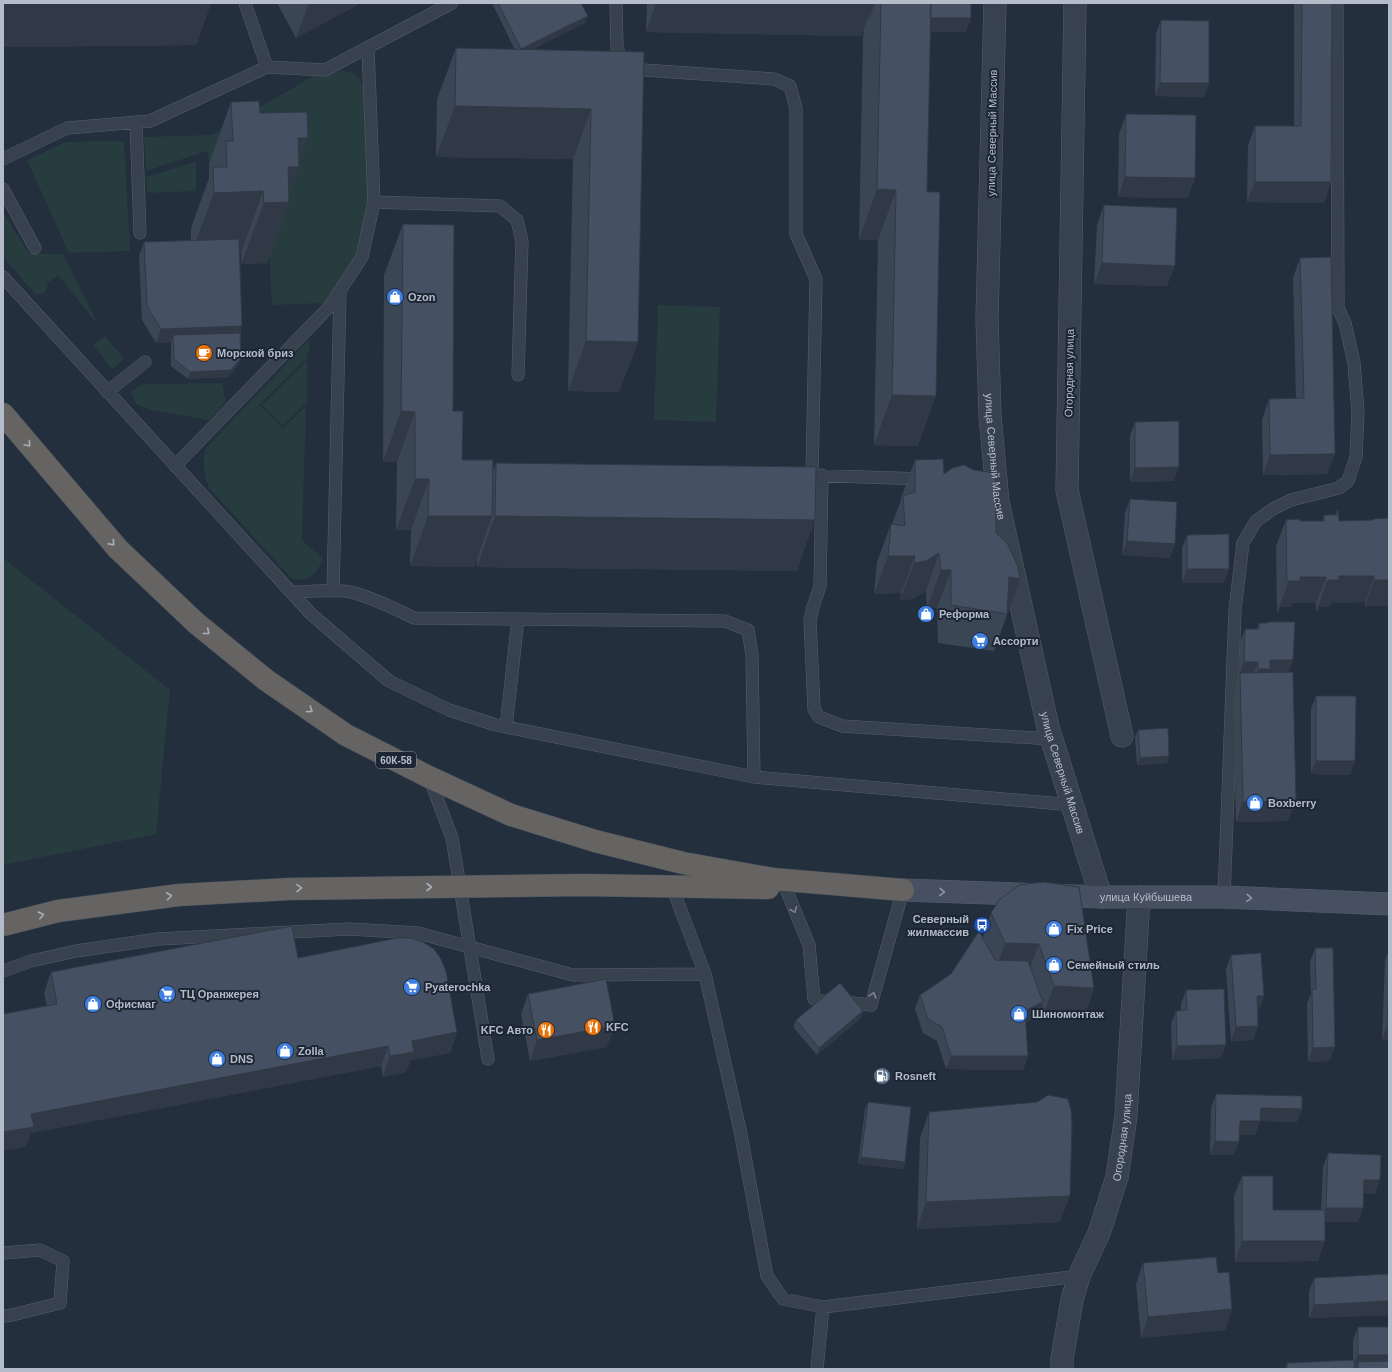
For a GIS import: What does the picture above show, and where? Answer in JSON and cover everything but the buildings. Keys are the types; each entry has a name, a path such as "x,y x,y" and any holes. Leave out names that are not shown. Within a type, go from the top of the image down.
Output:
{"highway":[{"name":"60К-58","path":"3,414 118,549 196,623 266,680 346,735 429,777 510,815 595,841 779,884 903,890"},
{"path":"3,925 58,911 179,895 289,889 584,886 672,887 779,884"}],"main road":[{"name":"улица Куйбышева","path":"903,890 1101,897 1224,897 1389,904"}],"street":[{"name":"улица Северный Массив","path":"995,3 987,319 992,481 1052,739 1101,897"},
{"name":"Огородная улица","path":"1075,3 1067,490 1122,736"},
{"name":"Огородная улица","path":"1062,1369 1062,1359 1072,1300 1079,1276 1099,1233 1117,1177 1126,1116 1139,896"}],"lane":[{"path":"245,3 267,67"},
{"path":"3,159 66,128 150,121 267,67 325,70 452,3"},
{"path":"616,3 617,47 622,64 644,70 774,79 790,86 796,108 796,234 816,279 817,475 820,586 812,607 810,620 814,709 819,717 842,726 1052,739"},
{"path":"1224,897 1235,610 1244,543 1256,521 1273,509 1291,500 1339,488 1348,481 1356,457 1358,412 1354,363 1345,323 1338,308 1337,3"},
{"path":"175,466 330,306 362,257 374,202 368,48"},
{"path":"136,122 140,233"},
{"path":"3,189 34,248"},
{"path":"374,202 500,206 517,220 522,241 518,375"},
{"path":"3,277 311,614 389,681 450,710 506,727 754,777 1073,805"},
{"path":"333,591 340,291"},
{"path":"107,392 146,362"},
{"path":"797,475 933,479"},
{"path":"292,592 350,592 386,604 414,618 725,621 748,630 752,655 754,777"},
{"path":"506,727 518,619"},
{"path":"429,777 452,838 488,1059"},
{"path":"779,884 809,945 814,999 870,1004 903,890"},
{"path":"672,887 704,974 740,1130 767,1276 783,1299 822,1307 1079,1276"},
{"path":"3,971 31,961 76,951 166,938 349,929 418,933 573,975 704,974"},
{"path":"3,1253 40,1250 63,1261 60,1303 3,1316"},
{"path":"817,1369 822,1307"}],"green space":[{"path":"341,71 349,72 358,76 363,86 368,199 357,254 327,303 272,305 268,230 239,161 209,162 208,152 204,152 146,171 144,137 212,135 317,74"},
{"path":"124,141 130,251 69,253 27,160 66,142"},
{"path":"196,162 196,191 147,193 146,177"},
{"path":"3,212 29,254 63,254 99,326 58,275 48,283 46,292 36,295 3,257"},
{"path":"658,305 720,307 716,422 654,420"},
{"path":"105,336 124,359 112,369 93,345"},
{"path":"309,340 309,351 307,353 307,358 259,405 283,428 306,406 302,540 323,559 314,574 303,580 291,578 209,488 204,463 206,448"},
{"path":"307,360 307,402 283,426 262,405"},
{"path":"222,383 226,402 209,420 152,410 136,404 131,392 142,384"},
{"path":"3,558 170,690 156,834 3,865"}],"place":[{"name":"Ozon","path":"395,297"},
{"name":"Морской бриз","path":"204,353"},
{"name":"Реформа","path":"926,614"},
{"name":"Ассорти","path":"980,641"},
{"name":"Boxberry","path":"1255,803"},
{"name":"Северный жилмассив","path":"982,925"},
{"name":"Fix Price","path":"1054,929"},
{"name":"Семейный стиль","path":"1054,965"},
{"name":"Pyaterochka","path":"412,987"},
{"name":"ТЦ Оранжерея","path":"167,994"},
{"name":"Офисмаг","path":"93,1004"},
{"name":"Шиномонтаж","path":"1019,1014"},
{"name":"KFC","path":"593,1027"},
{"name":"KFC Авто","path":"546,1030"},
{"name":"Zolla","path":"285,1051"},
{"name":"DNS","path":"217,1059"},
{"name":"Rosneft","path":"882,1076"}]}
